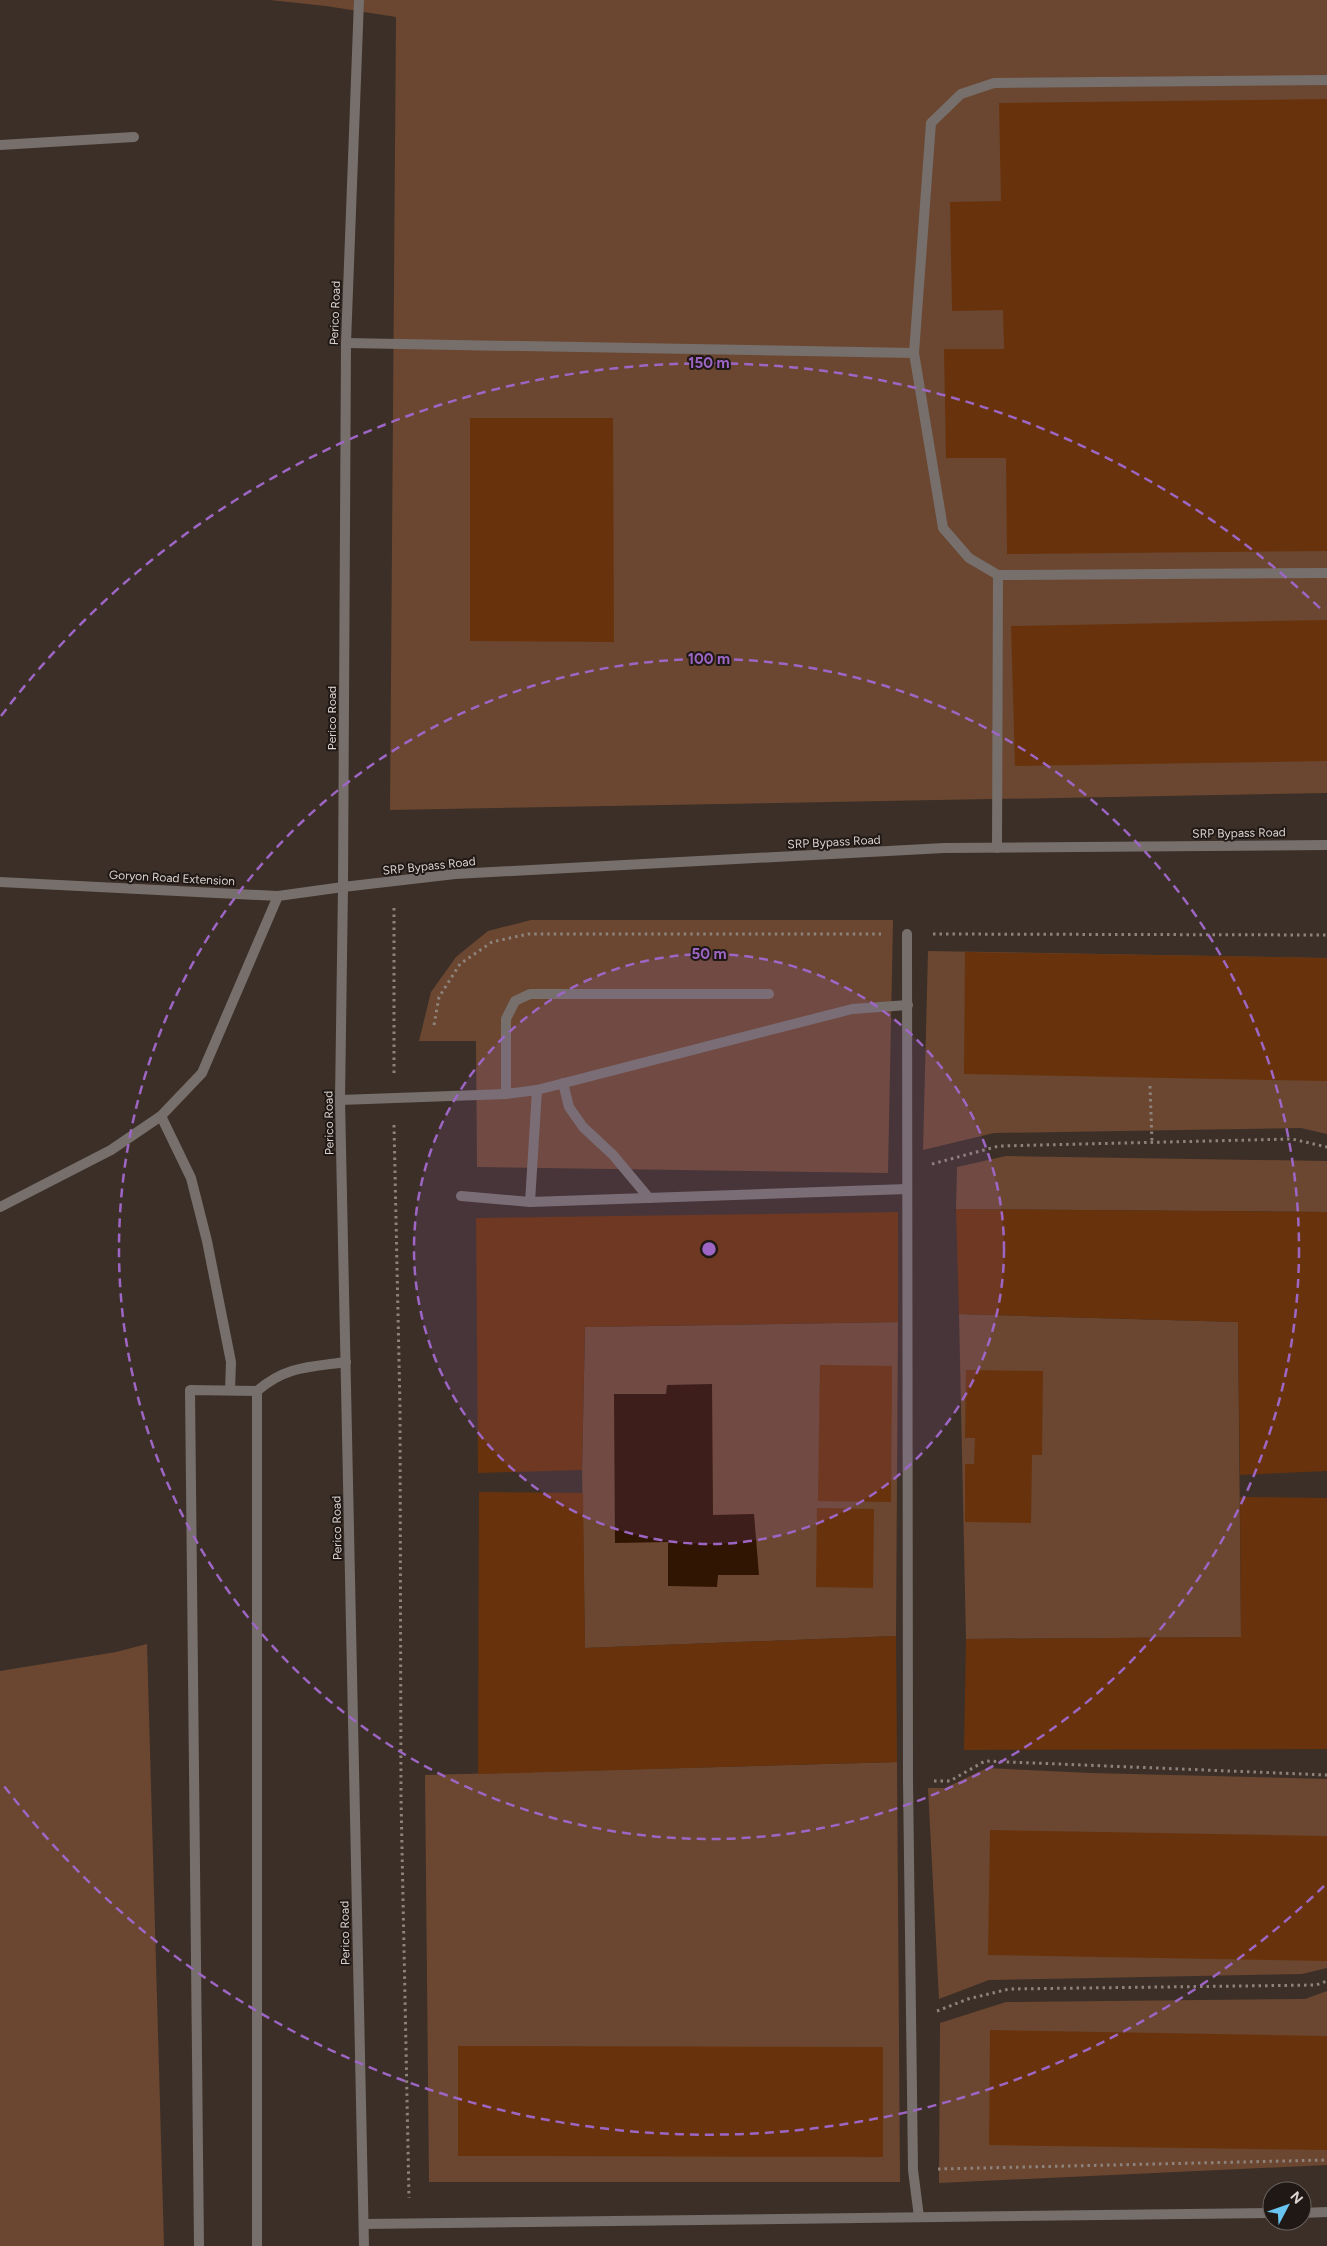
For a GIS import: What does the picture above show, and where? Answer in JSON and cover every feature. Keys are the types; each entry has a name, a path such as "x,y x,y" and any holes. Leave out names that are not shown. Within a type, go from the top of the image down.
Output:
{"street":[{"name":"Perico Road","path":"358,0 346,343 340,1100 364,2246"},
{"path":"1327,80 994,83 961,94 931,123 914,354 943,528 969,558 998,575 1327,573"},
{"path":"0,145 134,137"},
{"path":"346,343 914,354"},
{"path":"997,848 998,575"},
{"name":"SRP Bypass Road","path":"343,888 465,874 944,848 1327,845"},
{"name":"Goryon Road Extension","path":"0,882 278,896 343,888"},
{"path":"0,1207 111,1150 161,1116 202,1073 278,896"},
{"path":"907,934 908,1780 914,2170 919,2217"},
{"path":"506,1094 506,1019 515,1001 530,994 770,994"},
{"path":"340,1100 506,1094 537,1090 852,1008 908,1005"},
{"path":"563,1083 569,1107 583,1127 613,1155 649,1198"},
{"path":"530,1202 537,1090"},
{"path":"161,1116 191,1178 207,1241 231,1362 230,1390"},
{"path":"461,1196 530,1202 907,1188"},
{"path":"199,2246 190,1390 257,1391 269,1380 290,1370 346,1362"},
{"path":"257,1391 257,2246"},
{"path":"1312,2213 1327,2212"},
{"path":"364,2224 1262,2213"}],"path":[{"path":"394,882 394,1098 400,1408 401,1798 410,2223"},
{"path":"434,1025 439,997 460,964 492,942 528,934 1327,935"},
{"path":"1150,1086 1152,1142"},
{"path":"907,1170 999,1146 1292,1139 1327,1147"},
{"path":"908,1780 950,1781 984,1762 1327,1775"},
{"path":"912,2021 968,1999 1008,1989 1316,1985 1327,1982"},
{"path":"914,2170 1327,2160"}],"shaded area":[{"path":"270,0 1327,0 1327,793 390,810 396,17 326,6"},
{"path":"531,920 893,920 888,1173 477,1167 476,1041 419,1041 431,992 456,957 488,931"},
{"path":"928,951 1327,958 1327,1134 1301,1128 994,1133 923,1150"},
{"path":"1006,1156 1327,1161 1327,1212 956,1209 957,1167"},
{"path":"959,1314 1238,1322 1241,1637 966,1639"},
{"path":"898,1322 896,1636 585,1648 582,1470 585,1327"},
{"path":"712,1384 713,1515 754,1514 759,1575 718,1575 717,1587 668,1586 668,1542 615,1543 614,1394 666,1394 667,1385"},
{"path":"147,1644 164,2246 0,2246 0,1671 116,1652"},
{"path":"897,1762 900,2182 429,2182 425,1775"},
{"path":"987,1768 1091,1773 1327,1779 1327,1968 1302,1974 989,1980 939,1999 928,1788 945,1788"},
{"path":"1327,1991 1327,2165 939,2183 940,2023 1006,2002 1305,1999"}],"building":[{"path":"1327,99 1327,551 1007,554 1006,458 946,458 944,349 1004,349 1003,310 952,311 950,202 1001,201 999,103"},
{"path":"470,418 613,418 614,642 470,641"},
{"path":"1327,620 1327,761 1015,766 1011,626"},
{"path":"965,952 1327,958 1327,1081 964,1074"},
{"path":"956,1209 1327,1212 1327,1471 1240,1475 1238,1322 959,1314"},
{"path":"898,1212 898,1322 585,1327 582,1470 478,1473 476,1218"},
{"path":"820,1365 892,1366 891,1502 818,1501"},
{"path":"966,1370 1043,1371 1042,1455 1032,1455 1031,1523 965,1522 965,1464 974,1464 975,1438 965,1438"},
{"path":"479,1492 583,1493 585,1648 896,1636 897,1762 478,1774"},
{"path":"1240,1497 1327,1498 1327,1749 964,1750 966,1639 1241,1637"},
{"path":"817,1508 874,1509 873,1588 816,1587"},
{"path":"990,1830 1327,1836 1327,1961 988,1955"},
{"path":"990,2030 1327,2036 1327,2150 989,2145"},
{"path":"458,2046 883,2047 883,2157 458,2156"}]}
